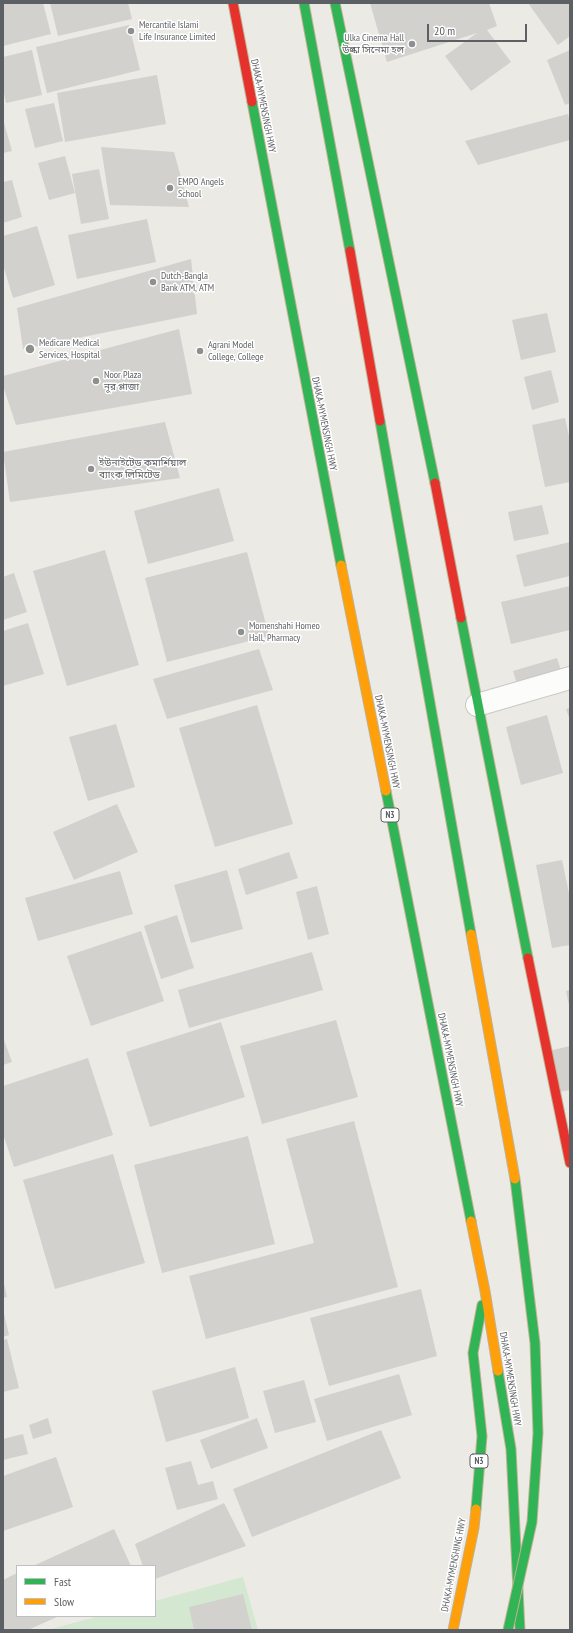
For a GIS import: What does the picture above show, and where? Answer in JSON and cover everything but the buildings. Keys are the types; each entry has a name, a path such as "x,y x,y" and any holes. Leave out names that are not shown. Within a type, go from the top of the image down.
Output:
{"highway":[{"name":"DHAKA-MYMENSINGH HWY","path":"233,3 307,396 485,1290 511,1449 520,1630"},
{"path":"304,3 321,90 518,1196 535,1344 538,1433 532,1522 508,1630"},
{"path":"334,3 440,508 477,705 570,1163"},
{"name":"DHAKA-MYMENSHING HWY","path":"453,1630 474,1528 482,1436 473,1353 485,1290"}],"street":[{"path":"477,705 570,678"}],"green space":[{"path":"243,1577 258,1630 48,1630 95,1617 156,1617 156,1601"}],"traffic: fast":[{"path":"304,3 350,251"},
{"path":"335,3 435,483"},
{"path":"252,102 341,565"},
{"path":"380,421 471,934"},
{"path":"461,618 528,958"},
{"path":"386,791 471,1221"},
{"path":"508,1630 532,1522 538,1433 535,1343 515,1179"},
{"path":"476,1509 482,1436 473,1353 482,1305"},
{"path":"498,1371 511,1449 520,1630"}],"traffic: slow":[{"path":"341,565 386,791"},
{"path":"471,934 515,1179"},
{"path":"471,1221 485,1291 498,1371"},
{"path":"453,1630 474,1528 476,1509"}],"traffic: jam":[{"path":"233,3 252,102"},
{"path":"350,251 380,421"},
{"path":"435,483 461,618"},
{"path":"528,958 570,1163"}],"place":[{"name":"Mercantile Islami Life Insurance Limited","path":"131,31"},
{"name":"Ulka Cinema Hall উল্কা সিনেমা হল","path":"412,44"},
{"name":"EMPO Angels School","path":"170,188"},
{"name":"Dutch-Bangla Bank ATM, ATM","path":"153,282"},
{"name":"Medicare Medical Services, Hospital","path":"30,349"},
{"name":"Agrani Model College, College","path":"200,351"},
{"name":"Noor Plaza নূর প্লাজা","path":"96,381"},
{"name":"ইউনাইটেড কমার্শিয়াল ব্যাংক লিমিটেড","path":"91,469"},
{"name":"Momenshahi Homeo Hall, Pharmacy","path":"241,632"}]}
